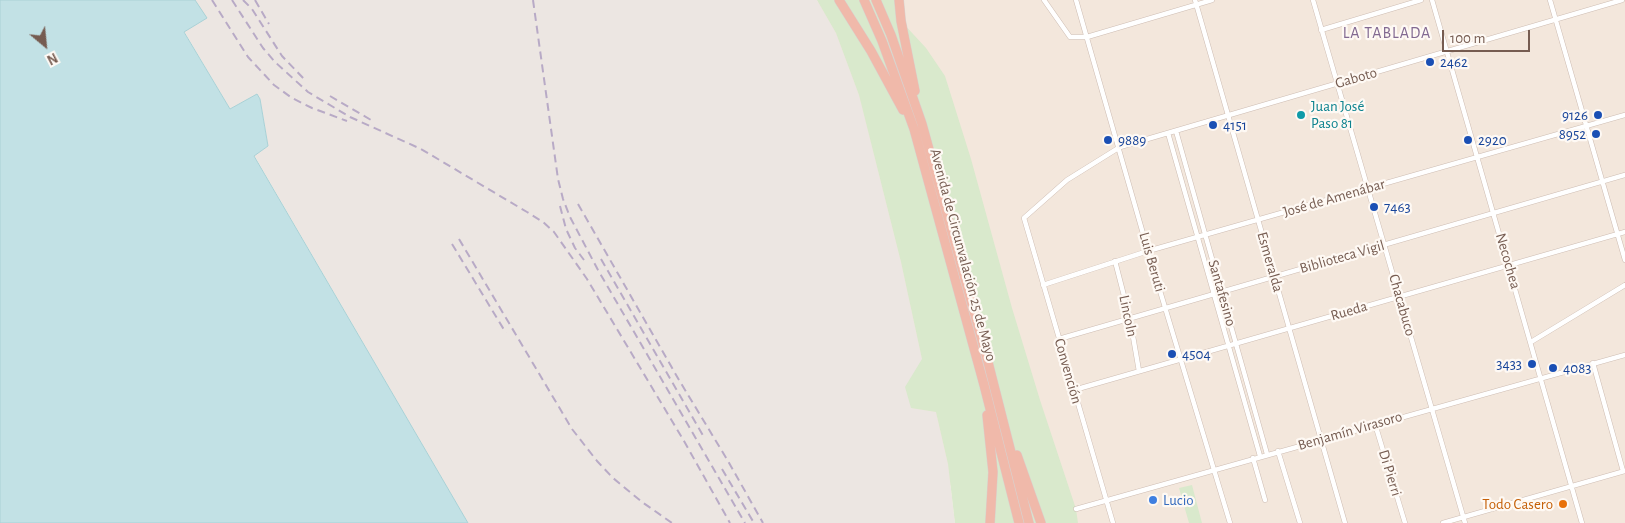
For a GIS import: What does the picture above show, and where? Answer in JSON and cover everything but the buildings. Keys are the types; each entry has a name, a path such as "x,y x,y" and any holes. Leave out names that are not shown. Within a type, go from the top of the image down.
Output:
{"highway":[{"path":"839,0 871,51 914,129"},
{"name":"Avenida de Circunvalación 25 de Mayo","path":"864,0 882,40 914,129 984,385 1019,523"},
{"name":"Avenida de Circunvalación 25 de Mayo","path":"876,0 922,124 1030,523"},
{"path":"899,0 901,21 922,124"},
{"path":"984,385 993,472 990,523"},
{"path":"998,401 1041,523"}],"street":[{"path":"1044,0 1070,37 1087,37 1196,2 1212,0"},
{"name":"Luis Beruti","path":"1076,0 1120,147 1148,251 1230,523"},
{"name":"Chacabuco","path":"1312,0 1465,523"},
{"path":"1321,30 1421,0"},
{"name":"Necochea","path":"1432,0 1582,523"},
{"path":"1550,0 1625,260"},
{"name":"Gaboto","path":"1024,218 1067,180 1120,147 1622,0"},
{"name":"Esmeralda","path":"1196,2 1345,523"},
{"name":"José de Amenábar","path":"1043,285 1148,251 1625,115"},
{"name":"Santafesino","path":"1176,131 1267,454"},
{"name":"Santafesino","path":"1168,133 1260,456"},
{"name":"Biblioteca Vigil","path":"1059,339 1625,175"},
{"name":"Convención","path":"1024,218 1113,523"},
{"name":"Rueda","path":"1074,390 1625,232"},
{"name":"Lincoln","path":"1115,261 1130,319 1139,371"},
{"path":"1531,342 1625,286"},
{"name":"Benjamín Virasoro","path":"1076,509 1213,469 1625,355"},
{"path":"1443,523 1624,471 1592,364"},
{"name":"Di Pierri","path":"1375,424 1406,523"},
{"path":"1278,451 1300,523"},
{"path":"1253,458 1265,500"}],"shaded area":[{"path":"195,0 817,0 836,33 859,95 901,262 922,359 911,408 936,412 948,464 955,523 468,523 254,155 268,146 260,99 257,95 230,109 184,31 206,18"},
{"path":"817,0 1625,0 1625,523 955,523 951,486 911,408 905,387"}],"green space":[{"path":"817,0 899,0 901,21 926,48 945,76 971,159 1012,308 1076,509 1078,523 955,523 948,464 936,412 911,408 905,387 922,359 901,262 859,95 836,33"},
{"path":"1192,485 1202,523 1189,523 1179,488"}],"water":[{"path":"0,0 195,0 207,18 184,32 230,109 257,94 260,99 268,146 254,156 468,523 0,523"}],"railway":[{"path":"212,0 248,57 274,85 292,98 312,108 347,121"},
{"path":"232,0 263,48 275,62 308,92 350,117 421,149 527,212 554,232 587,279 684,441 730,523"},
{"path":"243,0 252,9 282,56 305,80"},
{"path":"255,0 269,24"},
{"path":"533,0 558,179 570,217 598,270 745,523"},
{"path":"330,96 371,120"},
{"path":"578,204 763,523"},
{"path":"560,206 566,229 575,248 584,260"},
{"path":"459,239 572,429 613,478 672,523"},
{"path":"452,244 506,333"},
{"path":"601,259 705,439"},
{"path":"722,469 754,523"}],"place":[{"name":"2462","path":"1430,62"},
{"name":"Juan José Paso 81","path":"1301,115"},
{"name":"9126","path":"1598,115"},
{"name":"4151","path":"1213,125"},
{"name":"8952","path":"1596,134"},
{"name":"9889","path":"1108,140"},
{"name":"2920","path":"1468,140"},
{"name":"7463","path":"1374,207"},
{"name":"4504","path":"1172,354"},
{"name":"3433","path":"1532,364"},
{"name":"4083","path":"1553,368"},
{"name":"Lucio","path":"1153,500"},
{"name":"Todo Casero","path":"1563,504"}],"district":[{"name":"LA TABLADA","path":"1387,33"}]}
